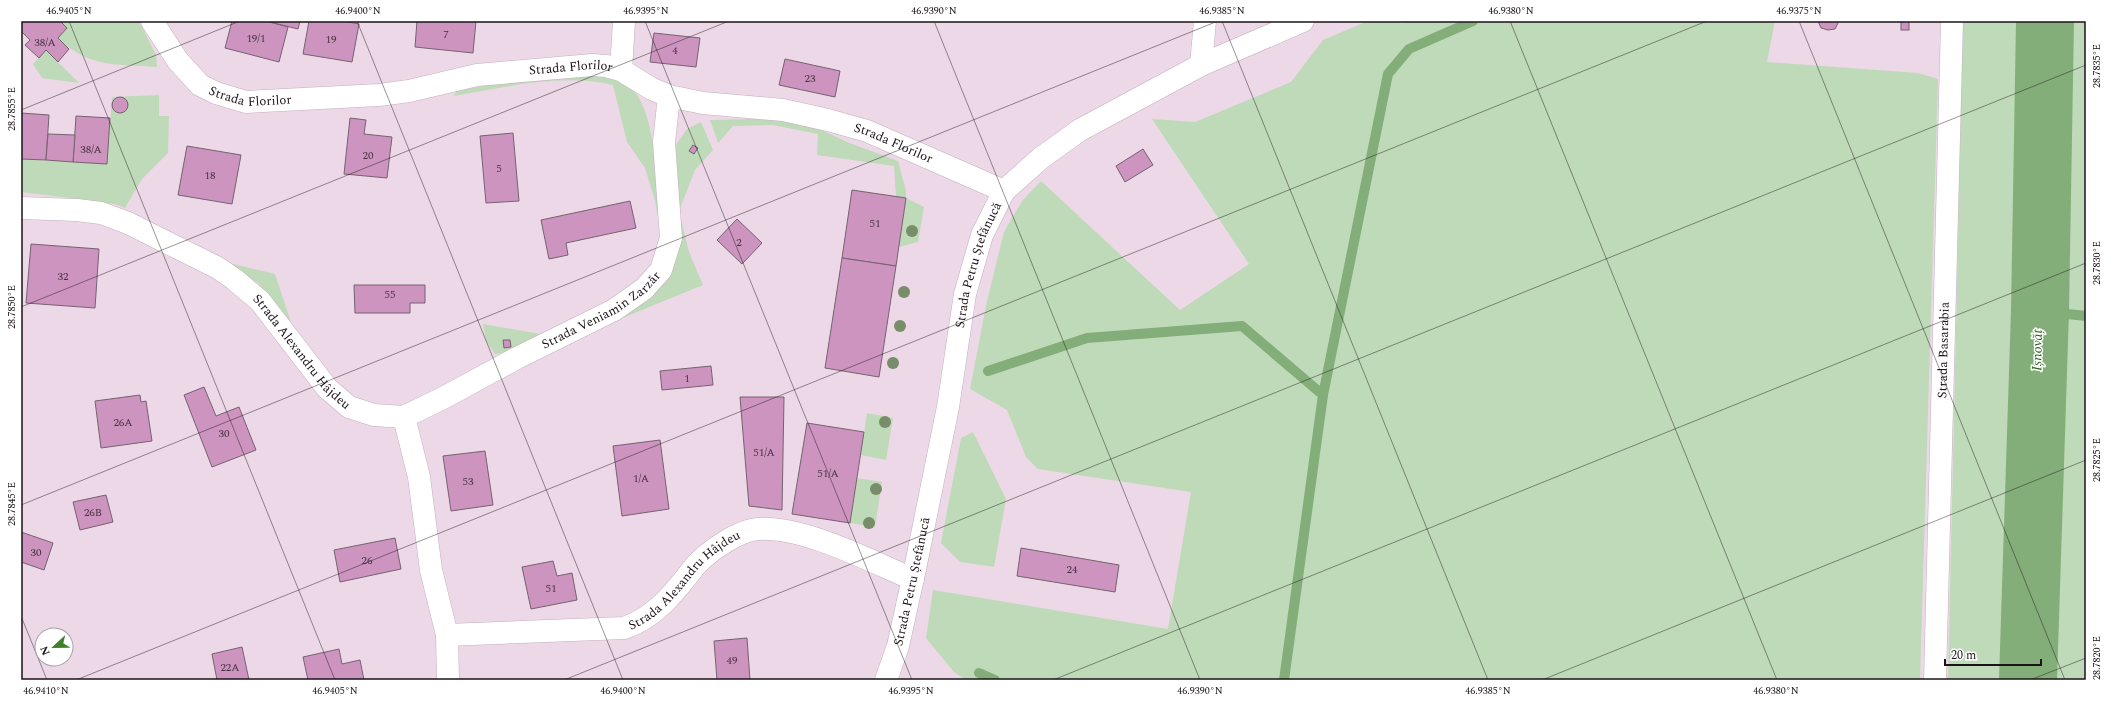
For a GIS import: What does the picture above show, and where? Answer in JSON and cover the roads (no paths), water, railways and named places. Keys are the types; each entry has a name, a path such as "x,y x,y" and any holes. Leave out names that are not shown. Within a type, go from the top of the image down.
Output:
{"street":[{"name":"Strada Florilor","path":"152,21 178,61 200,85 216,93 246,102 379,95 408,91 477,75 592,65 606,66 622,70 652,88 669,96 703,103 783,110 828,120 867,131 1004,191"},
{"path":"622,70 624,21"},
{"path":"1201,65 1205,21"},
{"name":"Strada Petru Ștefănucă","path":"886,680 898,646 948,408 965,294 982,235 1004,191 1040,158 1080,130 1201,65 1303,21"},
{"name":"Strada Basarabia","path":"1935,680 1952,21"},
{"name":"Strada Veniamin Zarzăr","path":"404,417 445,397 517,358 614,310 644,289 661,270 671,238 664,142 669,96"},
{"name":"Strada Alexandru Hâjdeu","path":"21,208 76,210 100,213 128,223 218,268 234,279 260,301 327,388 349,407 374,415 404,417"},
{"path":"404,417 419,477 431,570 447,635 448,680"},
{"name":"Strada Alexandru Hâjdeu","path":"447,635 624,628 635,624 663,605 703,558 731,538 756,528 784,530 814,538 913,579"}],"waterway":[{"path":"1323,395 1388,74 1409,49 1473,21"},
{"name":"Ișnovăț","path":"2028,680 2040,311 2045,21"},
{"path":"2040,311 2086,316"},
{"path":"988,371 1087,338 1242,326 1323,395 1284,680"},
{"path":"979,673 995,680"}]}
